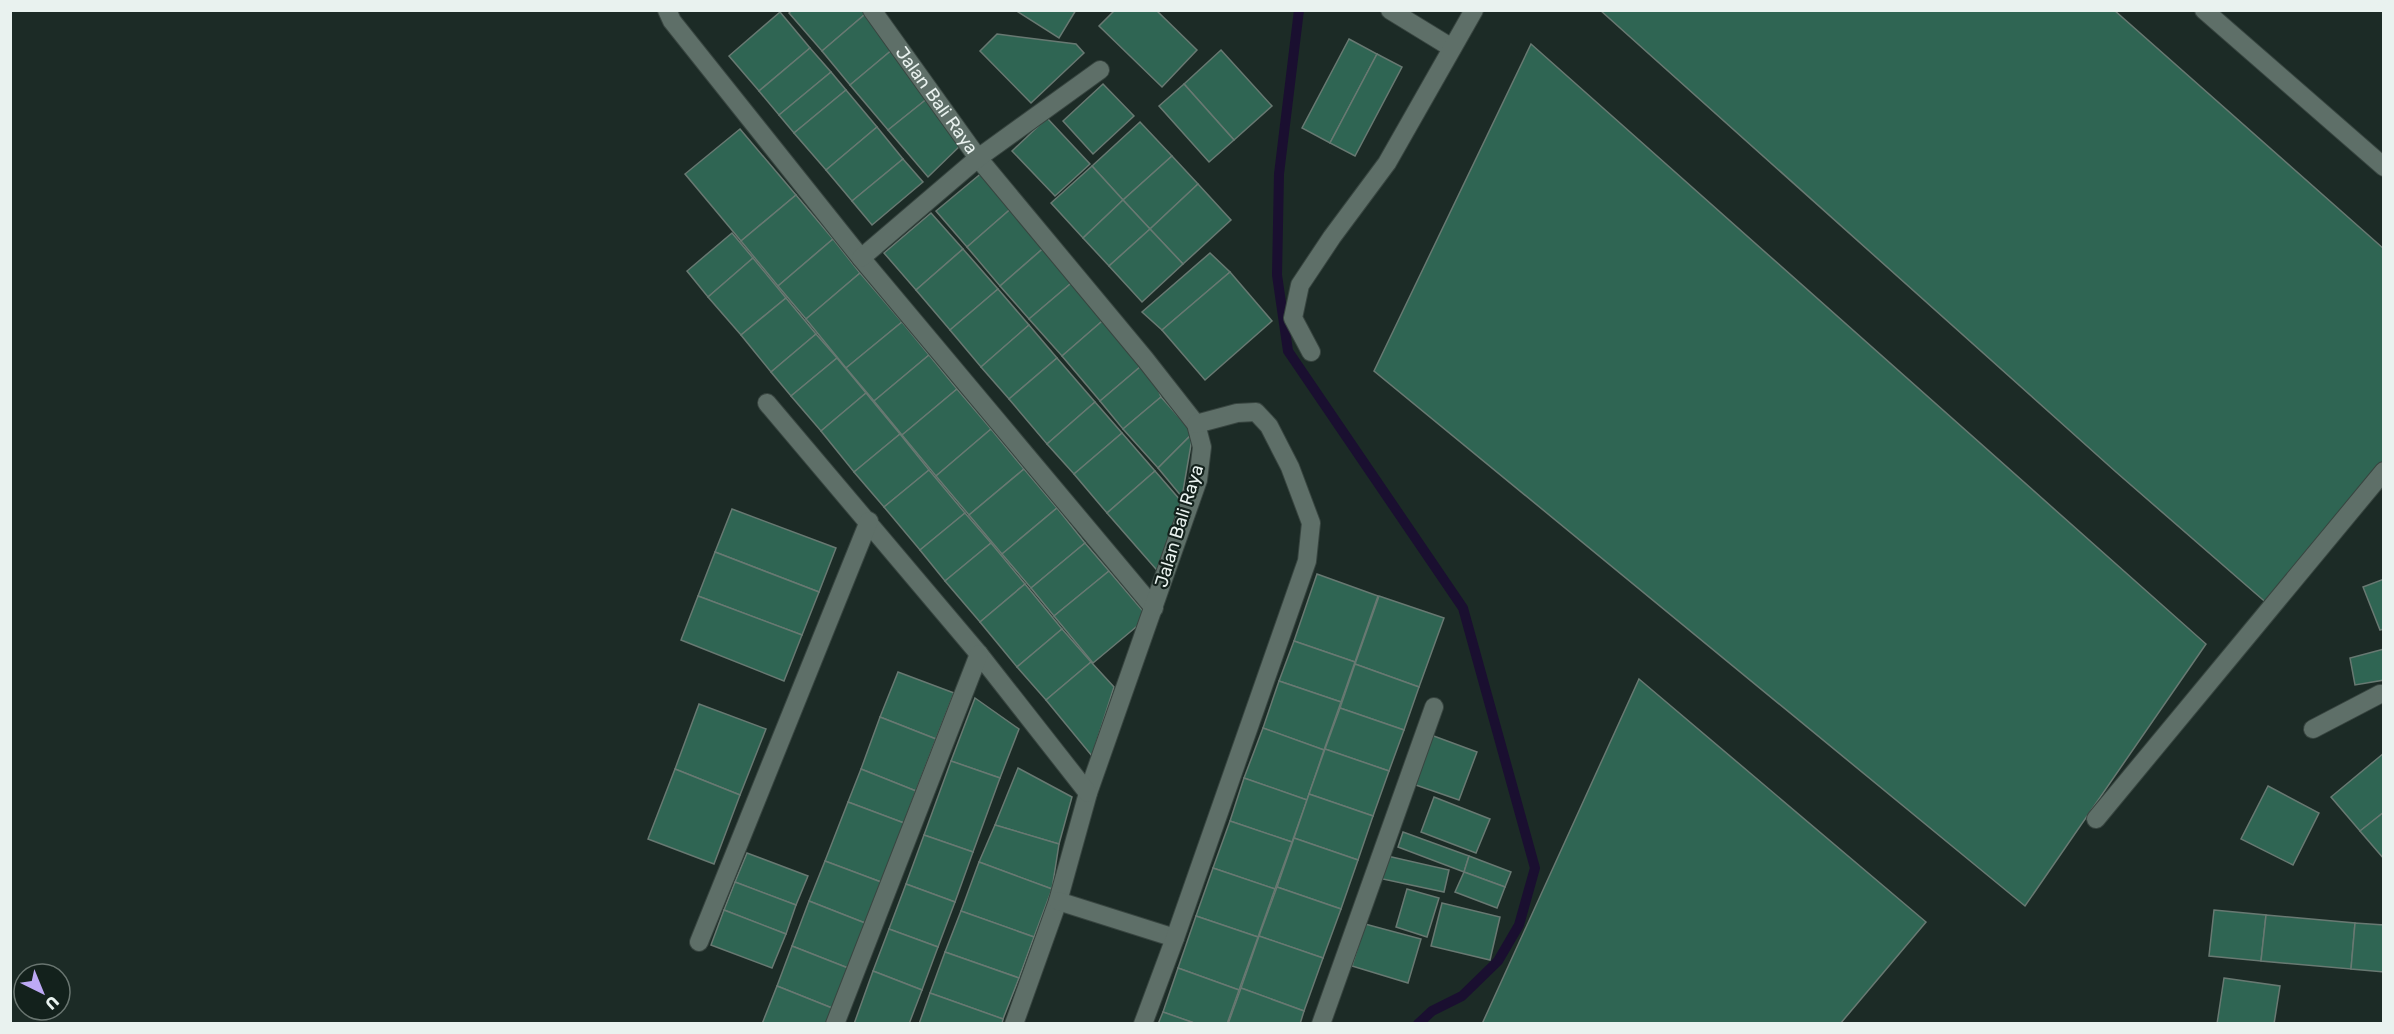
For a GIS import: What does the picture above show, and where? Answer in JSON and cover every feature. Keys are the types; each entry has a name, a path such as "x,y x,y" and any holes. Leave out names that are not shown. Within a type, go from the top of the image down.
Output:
{"street":[{"path":"667,10 672,21 861,258 1154,608"},
{"name":"Jalan Bali Raya","path":"872,10 978,158 1196,424 1202,447 1198,480 1088,793 1058,901 1014,1023"},
{"path":"1390,10 1452,48"},
{"path":"1311,352 1293,318 1300,285 1332,237 1388,163 1474,10"},
{"path":"2204,10 2384,167"},
{"path":"861,258 978,158 1100,70"},
{"path":"767,403 979,654 1088,793"},
{"path":"1143,1023 1307,561 1311,523 1290,467 1269,426 1256,412 1237,413 1196,424"},
{"path":"2096,819 2384,471"},
{"path":"699,942 869,521"},
{"path":"835,1023 979,654"},
{"path":"2313,729 2384,694"},
{"path":"1321,1023 1434,707"},
{"path":"1058,901 1175,938"}],"building":[{"path":"792,10 870,10 822,51 789,13"},
{"path":"870,10 893,49 850,85 822,51"},
{"path":"1015,10 1076,10 1059,38"},
{"path":"1115,10 1156,10 1197,50 1162,87 1099,26"},
{"path":"1600,10 2114,10 2384,249 2384,461 2270,606 2116,472"},
{"path":"780,12 810,48 759,91 729,56"},
{"path":"997,34 1076,44 1084,53 1031,103 980,51"},
{"path":"1349,39 1377,54 1330,143 1302,128"},
{"path":"1531,44 2206,644 2025,906 1374,371"},
{"path":"810,48 831,72 779,115 759,91"},
{"path":"893,49 928,98 888,130 850,85"},
{"path":"1221,50 1272,106 1234,140 1184,84"},
{"path":"1377,54 1402,67 1355,156 1330,143"},
{"path":"831,72 846,90 794,133 779,115"},
{"path":"1103,84 1134,116 1093,154 1063,121"},
{"path":"1184,84 1234,140 1209,162 1159,106"},
{"path":"846,90 877,127 826,170 794,133"},
{"path":"928,98 962,144 928,177 888,130"},
{"path":"1047,118 1090,164 1055,196 1012,151"},
{"path":"1140,122 1172,156 1123,200 1092,166"},
{"path":"877,127 903,159 852,201 826,170"},
{"path":"740,129 796,195 741,241 685,174"},
{"path":"1172,156 1198,184 1150,229 1123,200"},
{"path":"903,159 923,182 872,225 852,201"},
{"path":"1092,166 1123,200 1083,238 1051,203"},
{"path":"984,171 1014,206 967,247 936,211"},
{"path":"1198,184 1231,220 1183,264 1150,229"},
{"path":"796,195 833,239 778,286 741,241"},
{"path":"1123,200 1150,229 1109,266 1083,238"},
{"path":"1014,206 1047,245 1000,286 967,247"},
{"path":"931,213 963,249 916,290 884,253"},
{"path":"1150,229 1183,264 1142,302 1109,266"},
{"path":"732,233 753,258 708,297 687,271"},
{"path":"833,239 860,273 806,319 778,286"},
{"path":"1047,245 1076,279 1029,319 1000,286"},
{"path":"963,249 998,289 950,330 916,290"},
{"path":"1210,253 1230,272 1162,330 1142,312"},
{"path":"753,258 786,298 741,335 708,297"},
{"path":"1230,272 1272,321 1205,380 1162,330"},
{"path":"860,273 902,322 846,368 806,319"},
{"path":"1076,279 1108,316 1062,356 1029,319"},
{"path":"998,289 1029,325 981,367 950,330"},
{"path":"786,298 816,334 771,372 741,335"},
{"path":"1108,316 1147,361 1100,401 1062,356"},
{"path":"902,322 929,355 874,401 846,368"},
{"path":"1029,325 1057,358 1009,399 981,367"},
{"path":"816,334 837,358 791,396 771,372"},
{"path":"929,355 957,389 902,435 874,401"},
{"path":"837,358 866,393 821,431 791,396"},
{"path":"1057,358 1095,402 1047,444 1009,399"},
{"path":"1147,361 1161,397 1123,429 1100,401"},
{"path":"957,389 991,429 936,476 902,435"},
{"path":"866,393 900,434 854,472 821,431"},
{"path":"1161,397 1193,433 1158,468 1123,429"},
{"path":"1095,402 1122,433 1074,474 1047,444"},
{"path":"991,429 1024,469 969,515 936,476"},
{"path":"1122,433 1155,471 1107,513 1074,474"},
{"path":"1193,433 1182,497 1158,468"},
{"path":"900,434 929,470 884,507 854,472"},
{"path":"1024,469 1057,508 1002,554 969,515"},
{"path":"929,470 965,513 920,550 884,507"},
{"path":"1155,471 1181,501 1162,576 1107,513"},
{"path":"1057,508 1085,543 1031,588 1002,554"},
{"path":"732,509 836,548 819,592 715,552"},
{"path":"965,513 991,543 945,581 920,550"},
{"path":"991,543 1025,584 980,622 945,581"},
{"path":"1085,543 1109,571 1054,616 1031,588"},
{"path":"715,552 819,592 802,635 698,596"},
{"path":"1109,571 1148,617 1093,663 1054,616"},
{"path":"1317,574 1378,596 1355,662 1294,641"},
{"path":"2384,579 2384,629 2380,630 2363,587"},
{"path":"1025,584 1062,629 1017,667 980,622"},
{"path":"698,596 802,635 784,681 681,640"},
{"path":"1379,596 1444,618 1419,687 1355,664"},
{"path":"1062,629 1091,662 1046,700 1017,667"},
{"path":"1294,641 1355,662 1341,702 1279,681"},
{"path":"2384,649 2384,680 2355,685 2350,658"},
{"path":"1091,662 1114,687 1092,756 1046,700"},
{"path":"1355,664 1419,687 1404,730 1340,708"},
{"path":"898,672 954,693 936,739 880,717"},
{"path":"1639,679 1926,922 1840,1024 1482,1024"},
{"path":"1279,681 1341,702 1324,750 1263,728"},
{"path":"975,698 1019,729 1000,778 951,761"},
{"path":"699,704 766,729 740,795 675,769"},
{"path":"1340,708 1404,730 1389,771 1325,749"},
{"path":"880,717 936,739 916,791 861,769"},
{"path":"1263,728 1324,750 1307,800 1244,778"},
{"path":"1431,735 1477,752 1459,800 1413,784"},
{"path":"1325,749 1389,771 1373,816 1309,794"},
{"path":"2384,753 2384,812 2360,831 2331,797"},
{"path":"951,761 1000,778 973,852 924,835"},
{"path":"1018,768 1072,797 1059,844 995,825"},
{"path":"675,769 740,795 714,864 648,839"},
{"path":"861,769 916,791 904,823 848,802"},
{"path":"1244,778 1307,800 1292,842 1230,821"},
{"path":"2268,786 2319,813 2293,865 2241,839"},
{"path":"1309,794 1373,816 1358,860 1294,838"},
{"path":"1434,797 1490,819 1476,853 1421,832"},
{"path":"848,802 904,823 881,882 825,861"},
{"path":"2384,812 2384,859 2360,831"},
{"path":"1230,821 1292,842 1275,889 1213,868"},
{"path":"995,825 1059,844 1052,889 979,862"},
{"path":"1403,832 1469,856 1464,872 1398,847"},
{"path":"924,835 973,852 955,902 906,884"},
{"path":"1294,838 1358,860 1341,909 1277,887"},
{"path":"747,853 808,876 796,905 735,882"},
{"path":"1383,855 1449,870 1444,892 1378,878"},
{"path":"1469,856 1511,872 1505,887 1464,872"},
{"path":"825,861 881,882 865,923 809,901"},
{"path":"979,862 1052,889 1034,937 961,911"},
{"path":"1213,868 1275,889 1258,937 1196,916"},
{"path":"1464,872 1505,887 1497,908 1455,892"},
{"path":"735,882 796,905 786,934 724,910"},
{"path":"906,884 955,902 938,947 889,929"},
{"path":"1277,887 1341,909 1323,958 1259,936"},
{"path":"1407,889 1439,898 1427,937 1396,927"},
{"path":"809,901 865,923 848,968 792,946"},
{"path":"1442,903 1500,917 1490,960 1431,946"},
{"path":"724,910 786,934 772,968 711,945"},
{"path":"2214,910 2266,915 2261,961 2209,956"},
{"path":"961,911 1034,937 1019,978 945,952"},
{"path":"2266,915 2355,923 2351,969 2261,961"},
{"path":"1196,916 1258,937 1239,990 1178,968"},
{"path":"2355,923 2384,925 2384,972 2351,969"},
{"path":"1365,924 1421,939 1408,983 1352,966"},
{"path":"889,929 938,947 922,990 873,971"},
{"path":"1259,936 1323,958 1304,1011 1241,988"},
{"path":"792,946 848,968 832,1008 777,986"},
{"path":"945,952 1019,978 1003,1019 930,993"},
{"path":"1178,968 1239,990 1227,1024 1197,1024 1163,1012"},
{"path":"873,971 922,990 909,1024 854,1024"},
{"path":"2224,978 2280,986 2274,1024 2217,1024"},
{"path":"777,986 832,1008 826,1024 762,1024"},
{"path":"1241,988 1304,1011 1300,1024 1228,1024"},
{"path":"930,993 1003,1019 1002,1024 919,1024"},
{"path":"1163,1012 1197,1024 1158,1024"}],"waterway":[{"path":"1299,10 1279,174 1277,275 1288,351 1463,608 1535,868 1519,925 1498,961 1462,996 1432,1011 1418,1024"}]}
